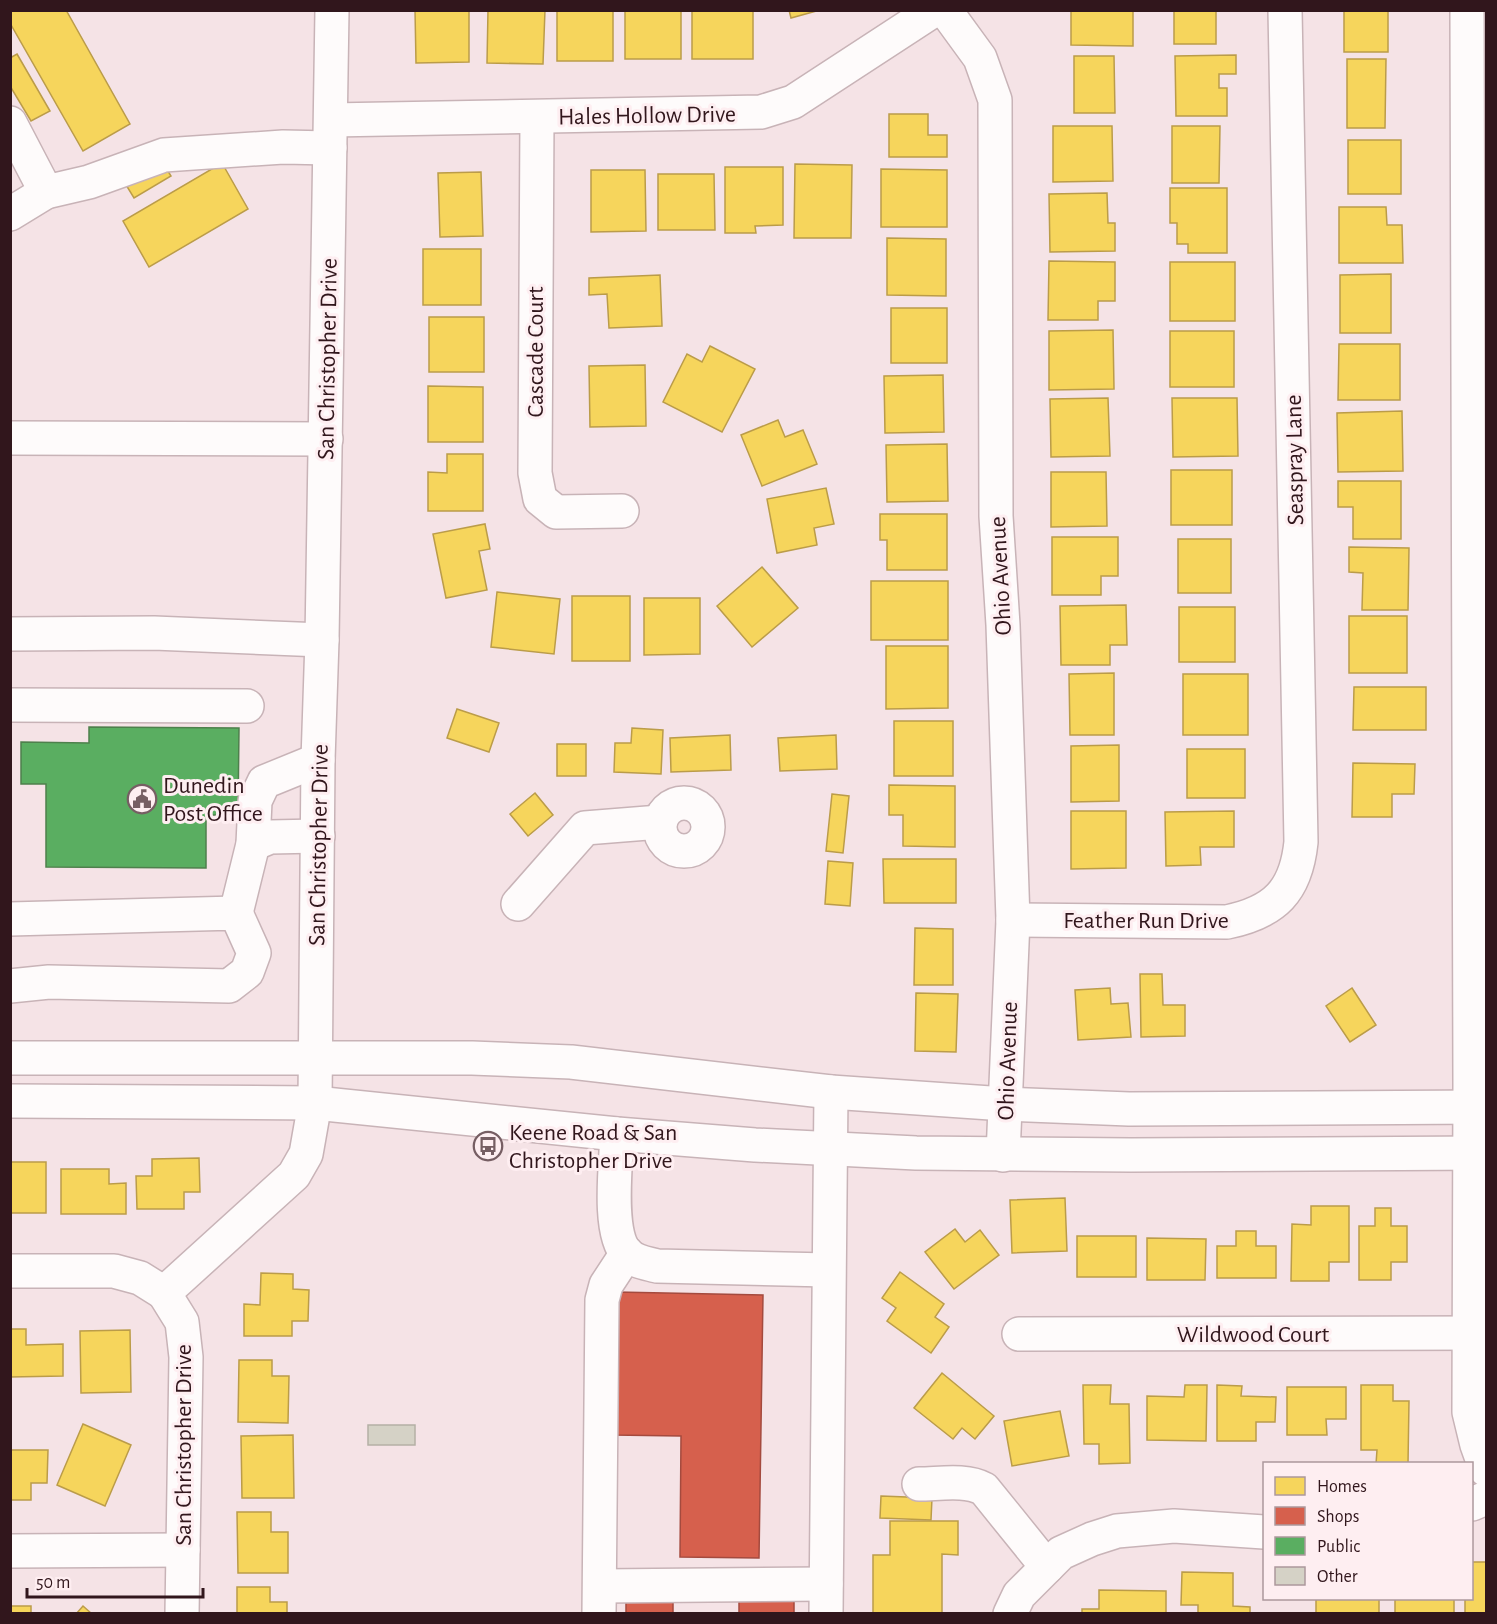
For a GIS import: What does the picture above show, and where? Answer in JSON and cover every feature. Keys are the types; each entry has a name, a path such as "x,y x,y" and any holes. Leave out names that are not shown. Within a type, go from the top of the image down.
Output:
{"street":[{"name":"San Christopher Drive","path":"182,1614 186,1357 182,1322 164,1293 294,1175 306,1154 315,1103 318,760 326,439 332,10"},
{"name":"Hales Hollow Drive","path":"10,214 46,192 89,182 164,155 283,147 330,134 537,117 761,112 792,102 934,10"},
{"name":"Ohio Avenue","path":"945,10 980,58 995,100 996,516 1003,625 1013,920 1003,1155"},
{"name":"Seaspray Lane","path":"1275,902 1294,878 1299,862 1301,842 1285,10"},
{"path":"1467,10 1478,625 1478,1333 1469,1412 1486,1470"},
{"name":"Cascade Court","path":"537,117 535,473 540,499 556,512 622,511"},
{"path":"10,123 46,192"},
{"path":"10,438 326,439"},
{"path":"10,634 154,633 322,640"},
{"path":"10,705 248,706"},
{"path":"10,986 49,982 229,986 247,972 254,953 236,913 253,844 255,801 264,782 318,760"},
{"path":"518,904 585,828 660,822"},
{"path":"253,844 270,837 318,836"},
{"name":"Feather Run Drive","path":"1013,920 1227,922 1249,917 1275,902"},
{"path":"10,919 236,913"},
{"path":"10,1058 472,1058 571,1062 831,1092 1005,1104 1129,1109 1478,1107"},
{"path":"627,1253 606,1285 602,1300 600,1600 826,1599 831,1092"},
{"path":"10,1101 315,1103 617,1134 829,1149 1003,1155 1478,1153"},
{"path":"617,1134 615,1223 618,1239 627,1253 639,1262 657,1266 828,1270"},
{"path":"10,1271 114,1271 140,1278 164,1293"},
{"name":"Wildwood Court","path":"1019,1334 1478,1333"},
{"path":"919,1484 966,1484 984,1489 1047,1567"},
{"path":"1010,1614 1019,1595 1061,1553 1092,1539 1117,1531 1174,1526 1263,1532"},
{"path":"10,1551 183,1550"}],"building: Homes":[{"path":"10,10 66,10 130,124 83,151 10,23"},
{"path":"415,10 469,10 469,62 416,63"},
{"path":"488,10 545,10 543,64 487,63"},
{"path":"557,10 613,10 613,61 557,61"},
{"path":"625,10 681,10 681,59 625,59"},
{"path":"692,10 753,10 753,59 692,59"},
{"path":"789,10 820,10 791,18"},
{"path":"1071,10 1133,10 1133,46 1071,45"},
{"path":"1174,10 1216,10 1216,44 1174,44"},
{"path":"1344,10 1388,10 1388,52 1344,52"},
{"path":"17,54 50,111 31,121 10,86 10,58"},
{"path":"1236,55 1236,74 1219,74 1219,88 1227,88 1227,116 1176,116 1175,56"},
{"path":"1074,56 1114,56 1115,113 1074,113"},
{"path":"1347,59 1386,59 1385,128 1347,128"},
{"path":"889,114 928,114 928,135 947,135 947,157 889,157"},
{"path":"1053,126 1112,126 1113,181 1053,182"},
{"path":"1172,126 1220,126 1219,183 1172,183"},
{"path":"1348,140 1401,140 1401,194 1348,194"},
{"path":"160,158 171,176 134,198 123,180"},
{"path":"222,163 248,209 149,267 123,221"},
{"path":"795,164 852,165 851,238 794,238"},
{"path":"725,167 783,167 783,225 755,226 756,233 725,233"},
{"path":"881,169 947,170 947,227 881,227"},
{"path":"591,170 645,170 646,231 591,232"},
{"path":"481,172 483,236 440,237 438,173"},
{"path":"658,174 714,174 715,230 658,230"},
{"path":"1170,188 1227,188 1227,253 1188,253 1188,244 1177,244 1177,223 1170,223"},
{"path":"1107,193 1108,223 1115,223 1115,251 1050,252 1049,194"},
{"path":"1339,207 1386,207 1387,225 1402,225 1403,263 1339,263"},
{"path":"887,238 946,239 946,296 887,295"},
{"path":"423,249 481,249 481,305 423,305"},
{"path":"1049,261 1115,262 1115,301 1098,301 1098,320 1048,320"},
{"path":"1170,262 1235,262 1235,321 1170,321"},
{"path":"1391,274 1391,333 1340,333 1340,275"},
{"path":"660,275 662,326 609,328 607,294 589,295 589,278"},
{"path":"891,308 947,308 947,363 891,363"},
{"path":"429,317 484,317 484,372 429,372"},
{"path":"1113,330 1114,389 1049,390 1049,331"},
{"path":"1170,331 1234,331 1234,387 1170,387"},
{"path":"1339,344 1400,344 1400,400 1338,400"},
{"path":"710,346 755,369 722,432 663,402 687,354 702,362"},
{"path":"645,365 646,426 590,427 589,366"},
{"path":"943,375 944,432 885,433 884,376"},
{"path":"428,386 483,387 483,442 428,442"},
{"path":"1108,398 1110,456 1051,457 1050,399"},
{"path":"1172,398 1237,398 1238,456 1173,457"},
{"path":"1402,411 1403,471 1338,472 1337,413"},
{"path":"778,420 785,437 803,430 817,464 762,486 741,435"},
{"path":"947,444 948,501 887,502 886,445"},
{"path":"447,454 483,454 483,511 428,511 428,472 447,473"},
{"path":"1171,470 1232,470 1232,525 1171,525"},
{"path":"1051,472 1106,472 1107,526 1051,527"},
{"path":"1338,481 1401,481 1401,539 1353,539 1353,507 1338,507"},
{"path":"826,488 834,524 814,528 817,545 777,553 767,499"},
{"path":"880,514 947,514 947,570 887,570 887,540 880,540"},
{"path":"485,524 490,549 479,551 487,590 446,598 433,534"},
{"path":"1052,537 1118,537 1118,576 1101,576 1101,595 1052,595"},
{"path":"1178,539 1231,539 1231,593 1178,593"},
{"path":"1349,547 1409,548 1408,610 1362,610 1363,573 1349,572"},
{"path":"762,567 798,608 752,647 717,606"},
{"path":"871,581 948,581 948,640 871,640"},
{"path":"497,592 560,599 554,654 491,647"},
{"path":"572,596 630,596 630,661 572,661"},
{"path":"644,598 700,598 700,654 644,655"},
{"path":"1126,605 1127,645 1110,645 1110,665 1061,665 1060,606"},
{"path":"1179,607 1235,607 1235,662 1179,662"},
{"path":"1349,616 1407,616 1407,673 1349,673"},
{"path":"886,646 948,646 948,708 886,709"},
{"path":"1114,673 1114,735 1070,735 1069,674"},
{"path":"1183,674 1248,674 1248,735 1183,735"},
{"path":"1354,687 1426,687 1426,730 1353,730"},
{"path":"457,709 499,723 489,752 447,738"},
{"path":"894,721 953,721 953,776 894,776"},
{"path":"632,728 663,730 661,774 614,772 615,743 631,743"},
{"path":"730,735 731,770 671,772 670,738"},
{"path":"836,735 837,769 780,771 778,738"},
{"path":"557,744 586,744 586,776 557,776"},
{"path":"1119,745 1119,801 1071,802 1071,746"},
{"path":"1187,749 1245,749 1245,798 1187,798"},
{"path":"1353,763 1415,764 1414,794 1392,794 1392,817 1352,817"},
{"path":"889,785 955,786 955,847 903,846 903,815 889,815"},
{"path":"535,793 553,815 528,836 510,814"},
{"path":"832,794 849,796 843,853 826,851"},
{"path":"1071,811 1126,811 1126,868 1071,869"},
{"path":"1234,811 1234,847 1200,847 1201,865 1166,866 1165,812"},
{"path":"883,859 956,859 956,903 884,903"},
{"path":"828,861 853,863 850,906 825,904"},
{"path":"915,928 953,929 953,985 914,985"},
{"path":"1140,974 1162,974 1163,1005 1185,1005 1185,1036 1141,1037"},
{"path":"1110,988 1111,1004 1128,1003 1131,1037 1078,1040 1075,990"},
{"path":"1352,988 1376,1025 1350,1042 1326,1006"},
{"path":"916,993 958,994 956,1052 915,1051"},
{"path":"199,1158 200,1192 184,1192 184,1209 137,1209 136,1176 152,1176 152,1159"},
{"path":"10,1162 46,1162 46,1213 10,1213"},
{"path":"61,1169 109,1169 109,1184 126,1183 126,1214 61,1214"},
{"path":"1065,1198 1067,1251 1012,1253 1010,1200"},
{"path":"1311,1206 1349,1206 1349,1262 1329,1262 1329,1281 1291,1281 1292,1224 1311,1225"},
{"path":"1375,1208 1391,1208 1391,1226 1407,1226 1407,1262 1391,1262 1391,1280 1359,1280 1359,1226 1375,1226"},
{"path":"955,1229 965,1242 980,1230 999,1255 954,1289 925,1252"},
{"path":"1236,1231 1256,1231 1256,1246 1276,1246 1276,1278 1217,1278 1217,1246 1236,1246"},
{"path":"1077,1236 1136,1236 1136,1277 1077,1277"},
{"path":"1147,1238 1206,1239 1205,1280 1147,1280"},
{"path":"900,1272 944,1304 935,1317 949,1327 931,1353 887,1321 896,1308 882,1298"},
{"path":"261,1273 293,1274 293,1289 309,1290 308,1321 292,1321 292,1336 244,1336 244,1304 260,1305"},
{"path":"10,1329 26,1329 26,1345 63,1344 63,1376 10,1377"},
{"path":"130,1330 131,1392 81,1393 80,1331"},
{"path":"239,1360 272,1360 272,1376 289,1376 288,1423 238,1422"},
{"path":"942,1373 994,1416 975,1439 962,1428 953,1439 914,1408"},
{"path":"1083,1385 1111,1385 1110,1404 1129,1404 1130,1463 1099,1464 1099,1444 1084,1444"},
{"path":"1185,1385 1207,1385 1206,1441 1147,1440 1147,1396 1184,1397"},
{"path":"1217,1385 1242,1386 1241,1396 1276,1397 1275,1422 1256,1422 1256,1441 1217,1441"},
{"path":"1361,1385 1393,1385 1393,1401 1409,1401 1408,1462 1376,1462 1377,1450 1361,1450"},
{"path":"1287,1387 1346,1387 1346,1419 1326,1419 1327,1435 1287,1435"},
{"path":"1060,1411 1069,1456 1012,1466 1004,1421"},
{"path":"83,1424 131,1445 105,1506 57,1485"},
{"path":"293,1435 294,1498 242,1498 241,1436"},
{"path":"10,1450 48,1450 47,1483 31,1483 31,1500 10,1500"},
{"path":"881,1496 932,1498 931,1520 880,1518"},
{"path":"237,1512 271,1512 271,1532 288,1532 288,1573 238,1573"},
{"path":"890,1521 958,1521 958,1555 942,1554 942,1614 873,1614 873,1555 890,1555"},
{"path":"1473,1562 1486,1562 1486,1614 1465,1614 1465,1600 1473,1600"},
{"path":"1182,1572 1233,1573 1233,1606 1250,1607 1250,1614 1198,1614 1198,1605 1181,1605"},
{"path":"237,1587 270,1587 270,1602 287,1602 287,1614 237,1614"},
{"path":"1099,1590 1166,1591 1166,1614 1082,1614 1082,1609 1099,1609"},
{"path":"1316,1600 1379,1600 1379,1614 1316,1614"},
{"path":"1395,1600 1454,1600 1454,1614 1395,1614"},
{"path":"10,1606 31,1606 31,1614 10,1614"},
{"path":"83,1606 92,1614 76,1614"}],"building: Shops":[{"path":"616,1292 763,1295 759,1558 680,1557 681,1436 613,1435"},
{"path":"626,1596 673,1596 673,1614 626,1614"},
{"path":"739,1601 794,1601 794,1614 739,1614"}],"building: Public":[{"name":"Dunedin Post Office","path":"89,727 239,728 238,815 206,815 206,868 46,867 46,784 21,784 21,742 89,743"}],"building: Other":[{"path":"368,1425 415,1425 415,1445 368,1445"}],"place":[{"name":"Dunedin Post Office","path":"142,799"},
{"name":"Keene Road & San Christopher Drive","path":"488,1146"}]}
